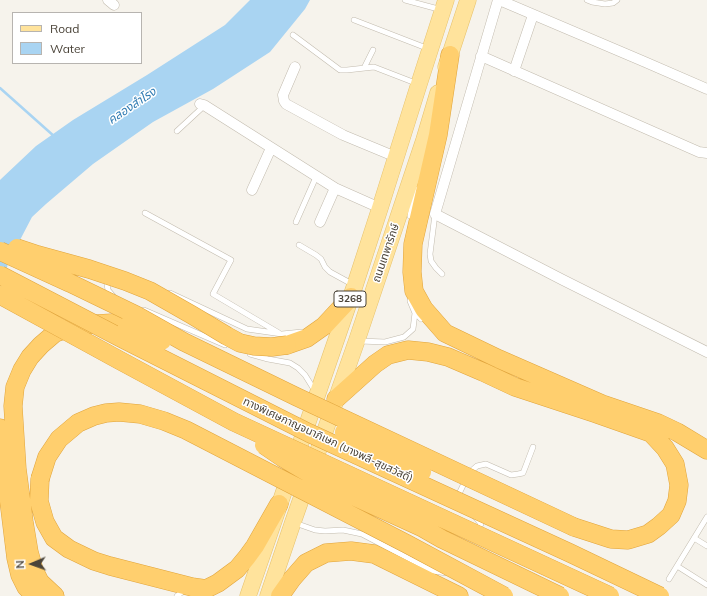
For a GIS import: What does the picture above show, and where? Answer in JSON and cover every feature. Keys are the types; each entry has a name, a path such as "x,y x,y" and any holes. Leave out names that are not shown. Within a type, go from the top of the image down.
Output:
{"highway":[{"path":"450,55 438,135 413,244 412,272 414,291 424,309 442,332 595,401 664,426 707,450"},
{"path":"0,240 38,255 89,269 150,291 240,343 260,347 272,347 285,340 307,338 324,326 353,291"},
{"path":"0,251 136,315 184,342 297,397 574,527 611,539 628,540 648,534 659,526 671,514 677,501 679,485 676,464 665,448 651,433 516,387 448,357 428,352 408,350 388,355 375,364 336,399"},
{"name":"ทางพิเศษกาญจนาภิเษก (บางพลี-สุขสวัสดิ์)","path":"0,275 123,340 309,433 660,596"},
{"name":"ทางพิเศษกาญจนาภิเษก (บางพลี-สุขสวัสดิ์)","path":"0,295 234,422 610,596"},
{"path":"55,596 40,582 34,570 29,552 17,469 13,406 15,387 22,370 30,357 55,333 79,325 112,323 127,326 164,342 494,508 570,553"},
{"path":"279,504 255,546 237,569 218,583 206,589 185,592 94,561 69,549 54,538 45,522 39,501 40,478 47,457 59,439 78,423 94,416 106,413 119,412 140,414 164,421 186,430 407,544 504,596"},
{"path":"234,422 283,458 329,485 560,596"},
{"path":"0,428 16,558 20,575 26,587 35,596"},
{"path":"280,596 306,562 326,553 351,551 374,554 459,596"}],"main road":[{"name":"ถนนเทพารักษ์","path":"268,596 292,522 336,399 424,140 468,0"},
{"name":"ถนนเทพารักษ์","path":"248,596 353,291 444,5"}],"street":[{"path":"707,89 498,0 435,214 707,352"},
{"path":"514,71 533,15"},
{"path":"481,56 699,152 707,153"},
{"path":"295,67 284,95 284,101 286,104 343,135 396,157"},
{"path":"202,104 316,177 335,188 380,208"},
{"path":"252,190 271,148"},
{"path":"320,222 335,188"}],"lane":[{"path":"405,0 444,5"},
{"path":"588,0 605,4 613,3 617,0"},
{"path":"354,20 430,49"},
{"path":"293,35 340,70 374,67 419,84"},
{"path":"364,68 373,50"},
{"path":"177,131 202,104"},
{"path":"417,178 424,140"},
{"path":"296,222 316,177"},
{"path":"409,223 416,186"},
{"path":"145,213 231,260 213,294 285,340"},
{"path":"435,214 430,254 431,261 442,274"},
{"path":"299,245 321,259 326,269 353,291 327,314"},
{"path":"114,272 110,276 107,284 108,290 115,298"},
{"path":"166,291 246,329 285,340 303,332 309,327"},
{"path":"408,297 415,313 426,324"},
{"path":"136,307 227,345"},
{"path":"356,340 385,342 404,337 412,329 415,313"},
{"path":"241,351 268,359 290,363 305,375 317,396"},
{"path":"457,507 456,500 469,473 477,466 486,464 511,475 518,474 525,468 533,447"},
{"path":"471,515 481,524 475,537"},
{"path":"669,579 707,517"},
{"path":"292,522 315,530 343,530 362,534 433,571 446,573 454,572 459,567"},
{"path":"694,538 707,546"},
{"path":"466,555 469,549"},
{"path":"677,566 707,585"}],"water":[{"name":"คลองสำโรง","path":"250,0 310,0 305,9 270,52 213,89 153,122 93,164 32,217 8,263 0,302 0,180 36,146 73,120 225,25"}],"waterway":[{"path":"0,88 55,137"}]}
